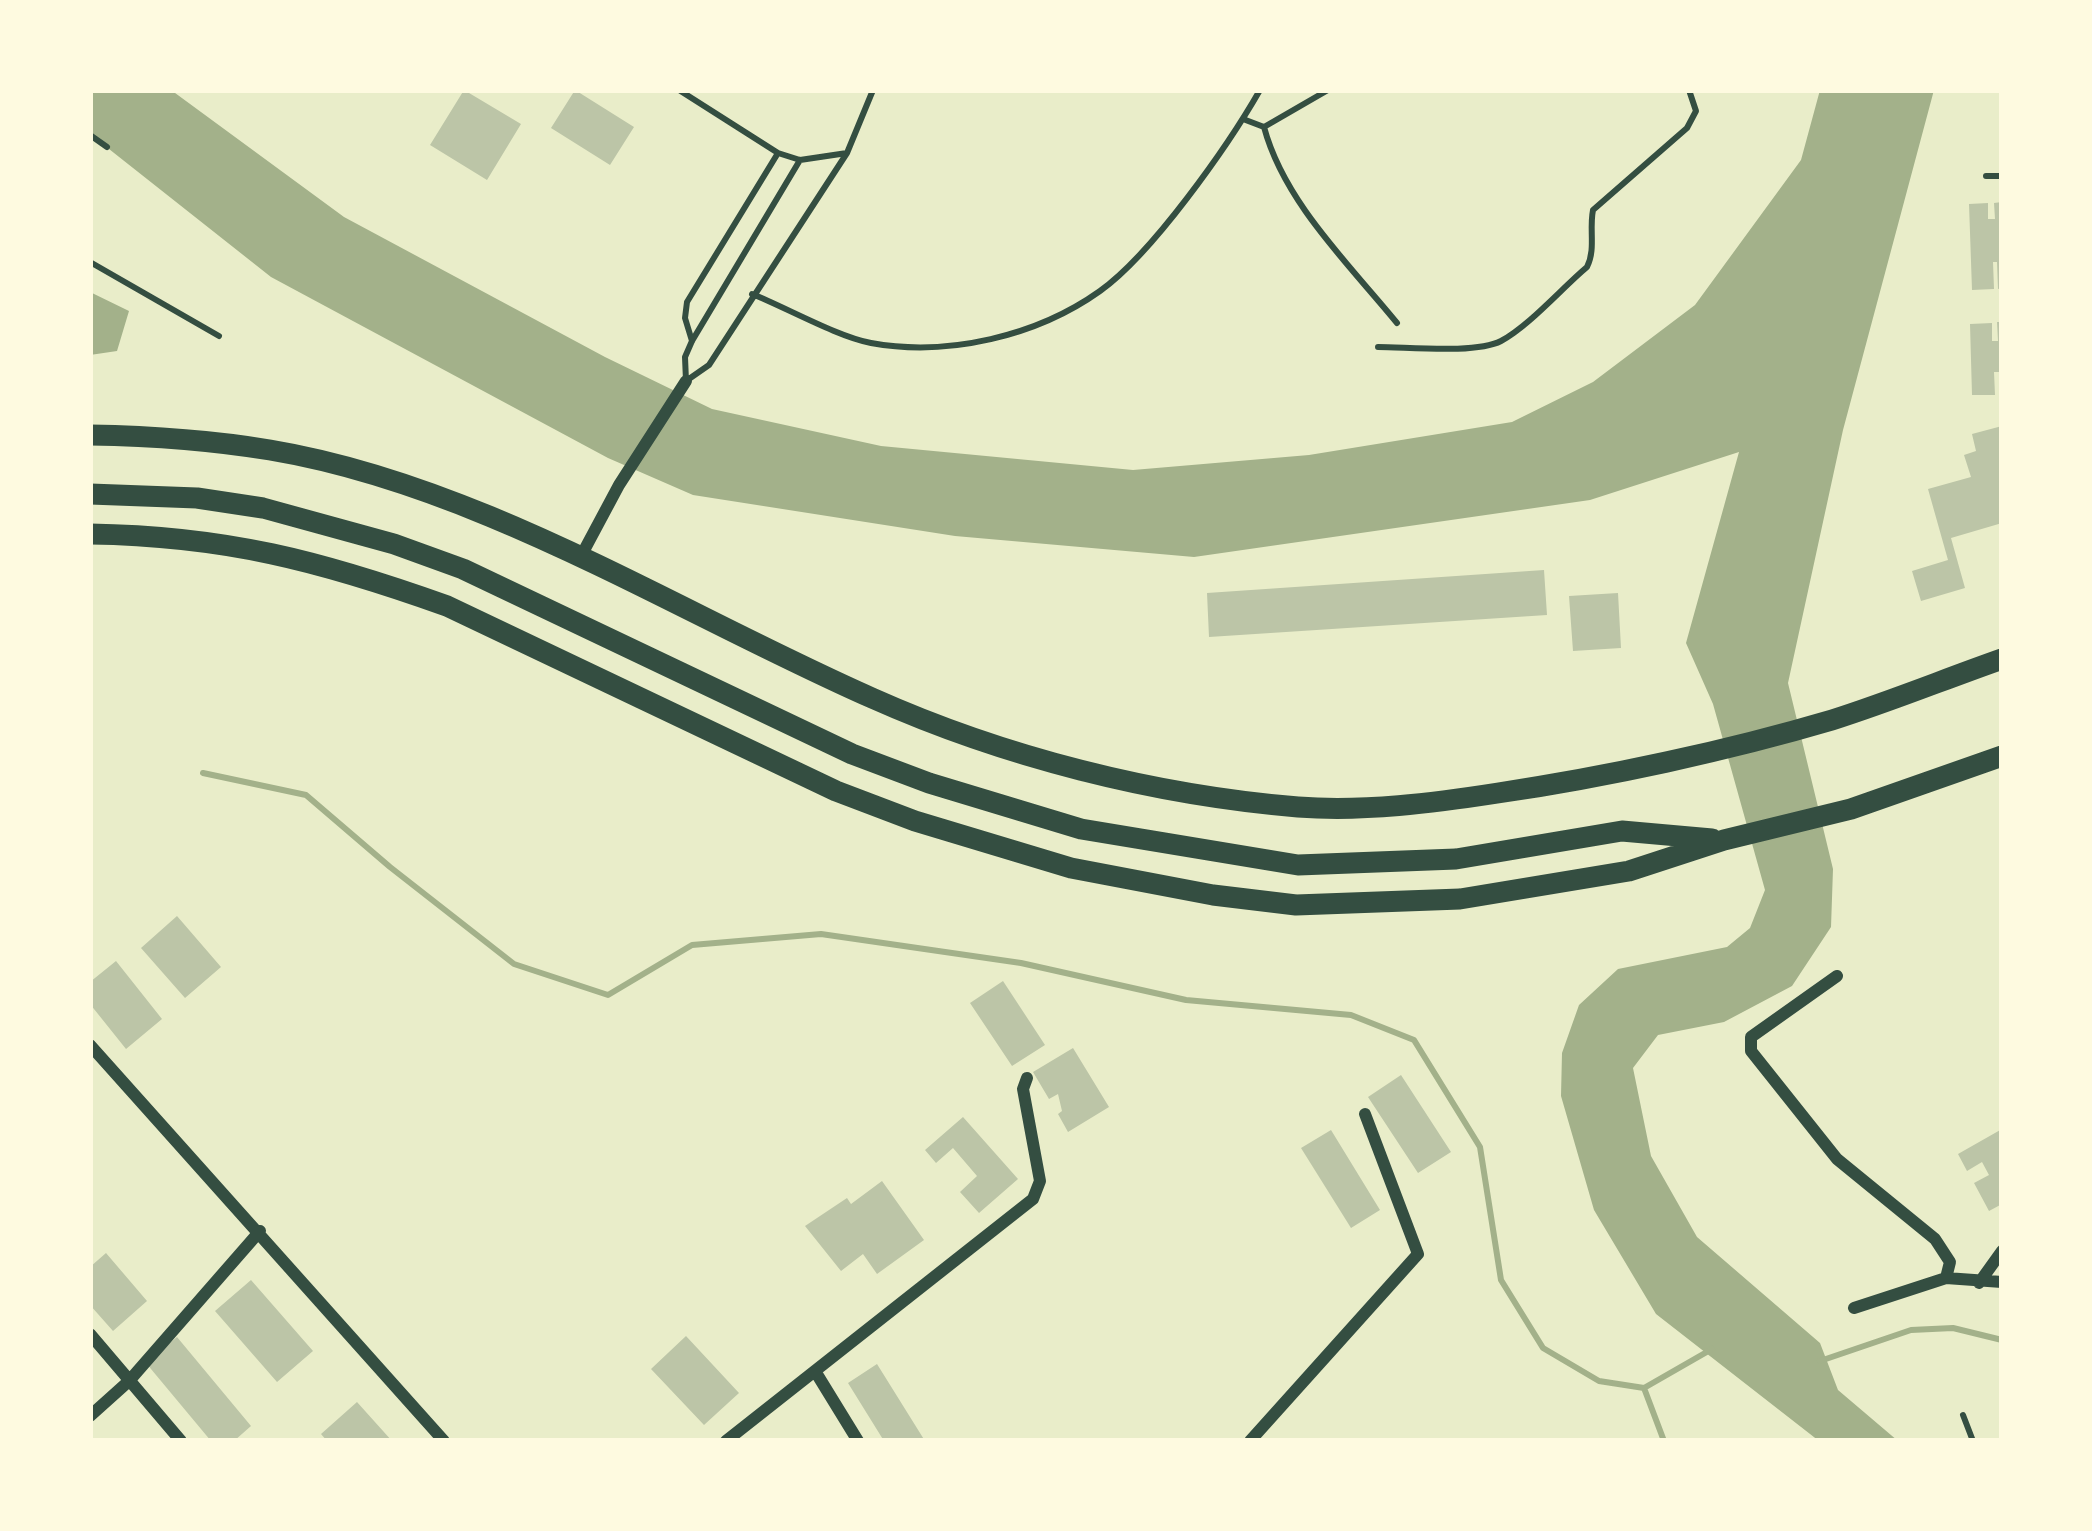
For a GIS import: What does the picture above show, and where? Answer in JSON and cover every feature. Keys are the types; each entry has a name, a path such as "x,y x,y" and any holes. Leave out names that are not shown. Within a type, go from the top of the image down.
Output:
{"highway":[{"path":"90,435 275,450 413,489 485,515 893,707 1040,757 1162,786 1302,807 1450,801 1529,789 1831,720 2002,659"},
{"path":"90,494 197,498 263,508 463,569 852,754 1081,829 1298,866 1456,859 1622,831 1724,840"},
{"path":"90,534 192,538 256,547 381,583 447,606 836,791 994,846 1142,883 1296,905 1460,899 1629,871 1724,840 1852,809 2002,756"}],"street":[{"path":"579,559 619,485 683,385"},
{"path":"1837,976 1751,1037 1751,1051 1837,1160 1935,1240 1950,1262 1946,1279"},
{"path":"90,1046 444,1441"},
{"path":"726,1441 1033,1199 1040,1181 1023,1089 1027,1078"},
{"path":"1250,1441 1418,1254 1365,1114"},
{"path":"90,1416 129,1381 260,1232"},
{"path":"1979,1283 2002,1251"},
{"path":"1854,1308 1946,1279 2002,1282"},
{"path":"90,1334 181,1441"},
{"path":"815,1371 858,1441"}],"lane":[{"path":"679,90 778,153 800,160 847,152"},
{"path":"683,385 709,365 847,152 873,90"},
{"path":"752,294 870,343 942,345 1015,335 1100,291 1160,231 1260,90"},
{"path":"1264,127 1328,90"},
{"path":"1378,347 1481,346 1499,342 1515,329 1587,266 1593,254 1589,229 1593,210 1687,128 1696,111 1689,90"},
{"path":"1243,119 1264,127"},
{"path":"1264,127 1270,149 1306,210 1397,323"},
{"path":"90,135 107,147"},
{"path":"692,341 685,318 687,302 778,153"},
{"path":"683,385 685,357 692,341 800,160"},
{"path":"1986,176 2002,176"},
{"path":"90,262 219,336"},
{"path":"1963,1415 1973,1441"}],"shaded area":[{"path":"90,90 171,90 344,217 712,409 881,446 1133,470 1309,455 1512,422 1593,382 1695,305 1801,160 1820,90 1934,90 1843,430 1788,683 1833,869 1831,927 1792,986 1724,1022 1658,1035 1633,1068 1651,1156 1697,1237 1820,1343 1838,1390 1898,1441 1819,1441 1656,1314 1594,1210 1561,1096 1562,1053 1579,1005 1618,969 1727,947 1750,928 1765,890 1713,704 1686,643 1739,452 1590,500 1194,557 955,536 693,495 608,458 271,277 90,134"},
{"path":"90,292 129,311 117,351 90,355"}],"building":[{"path":"464,90 521,124 487,180 430,145"},
{"path":"575,90 634,127 610,165 551,128"},
{"path":"2002,202 2002,288 1998,289 1997,262 1993,262 1994,289 1972,290 1969,204 1988,203 1988,219 1995,219 1994,203"},
{"path":"1997,322 2002,322 2002,372 1994,372 1995,395 1972,395 1970,324 1992,323 1992,341 1998,341"},
{"path":"2002,426 2002,523 1951,538 1965,588 1921,601 1912,571 1948,560 1928,489 1971,477 1964,455 1976,451 1972,434"},
{"path":"1544,570 1547,615 1209,637 1207,593"},
{"path":"1618,593 1621,648 1573,651 1569,596"},
{"path":"177,916 221,967 185,998 141,948"},
{"path":"116,961 162,1019 126,1049 90,1004 90,982"},
{"path":"1003,981 1045,1045 1012,1066 970,1003"},
{"path":"1073,1048 1109,1107 1068,1132 1058,1114 1062,1111 1058,1094 1049,1099 1033,1072"},
{"path":"1401,1075 1451,1152 1418,1173 1368,1097"},
{"path":"963,1117 1018,1179 979,1213 960,1192 977,1176 953,1148 936,1163 925,1150"},
{"path":"2002,1129 2002,1204 1989,1211 1974,1183 1989,1175 1982,1162 1967,1171 1958,1154"},
{"path":"1331,1130 1380,1210 1351,1228 1301,1148"},
{"path":"882,1181 924,1240 877,1274 863,1254 841,1271 805,1226 847,1198 851,1204"},
{"path":"106,1253 147,1301 113,1331 90,1305 90,1267"},
{"path":"251,1280 313,1351 277,1382 215,1311"},
{"path":"686,1336 739,1393 704,1425 651,1369"},
{"path":"177,1337 251,1426 234,1441 211,1441 146,1363"},
{"path":"877,1364 925,1441 884,1441 848,1383"},
{"path":"357,1402 392,1441 327,1441 321,1434"}],"waterway":[{"path":"203,773 306,795 514,964 608,995 692,945 821,934 1021,963 1186,1000 1351,1015 1414,1040 1480,1147 1501,1280 1543,1348 1599,1381 1644,1388 1712,1349"},
{"path":"1820,1361 1911,1330 1953,1328 2002,1340"},
{"path":"1644,1388 1664,1441"}]}
